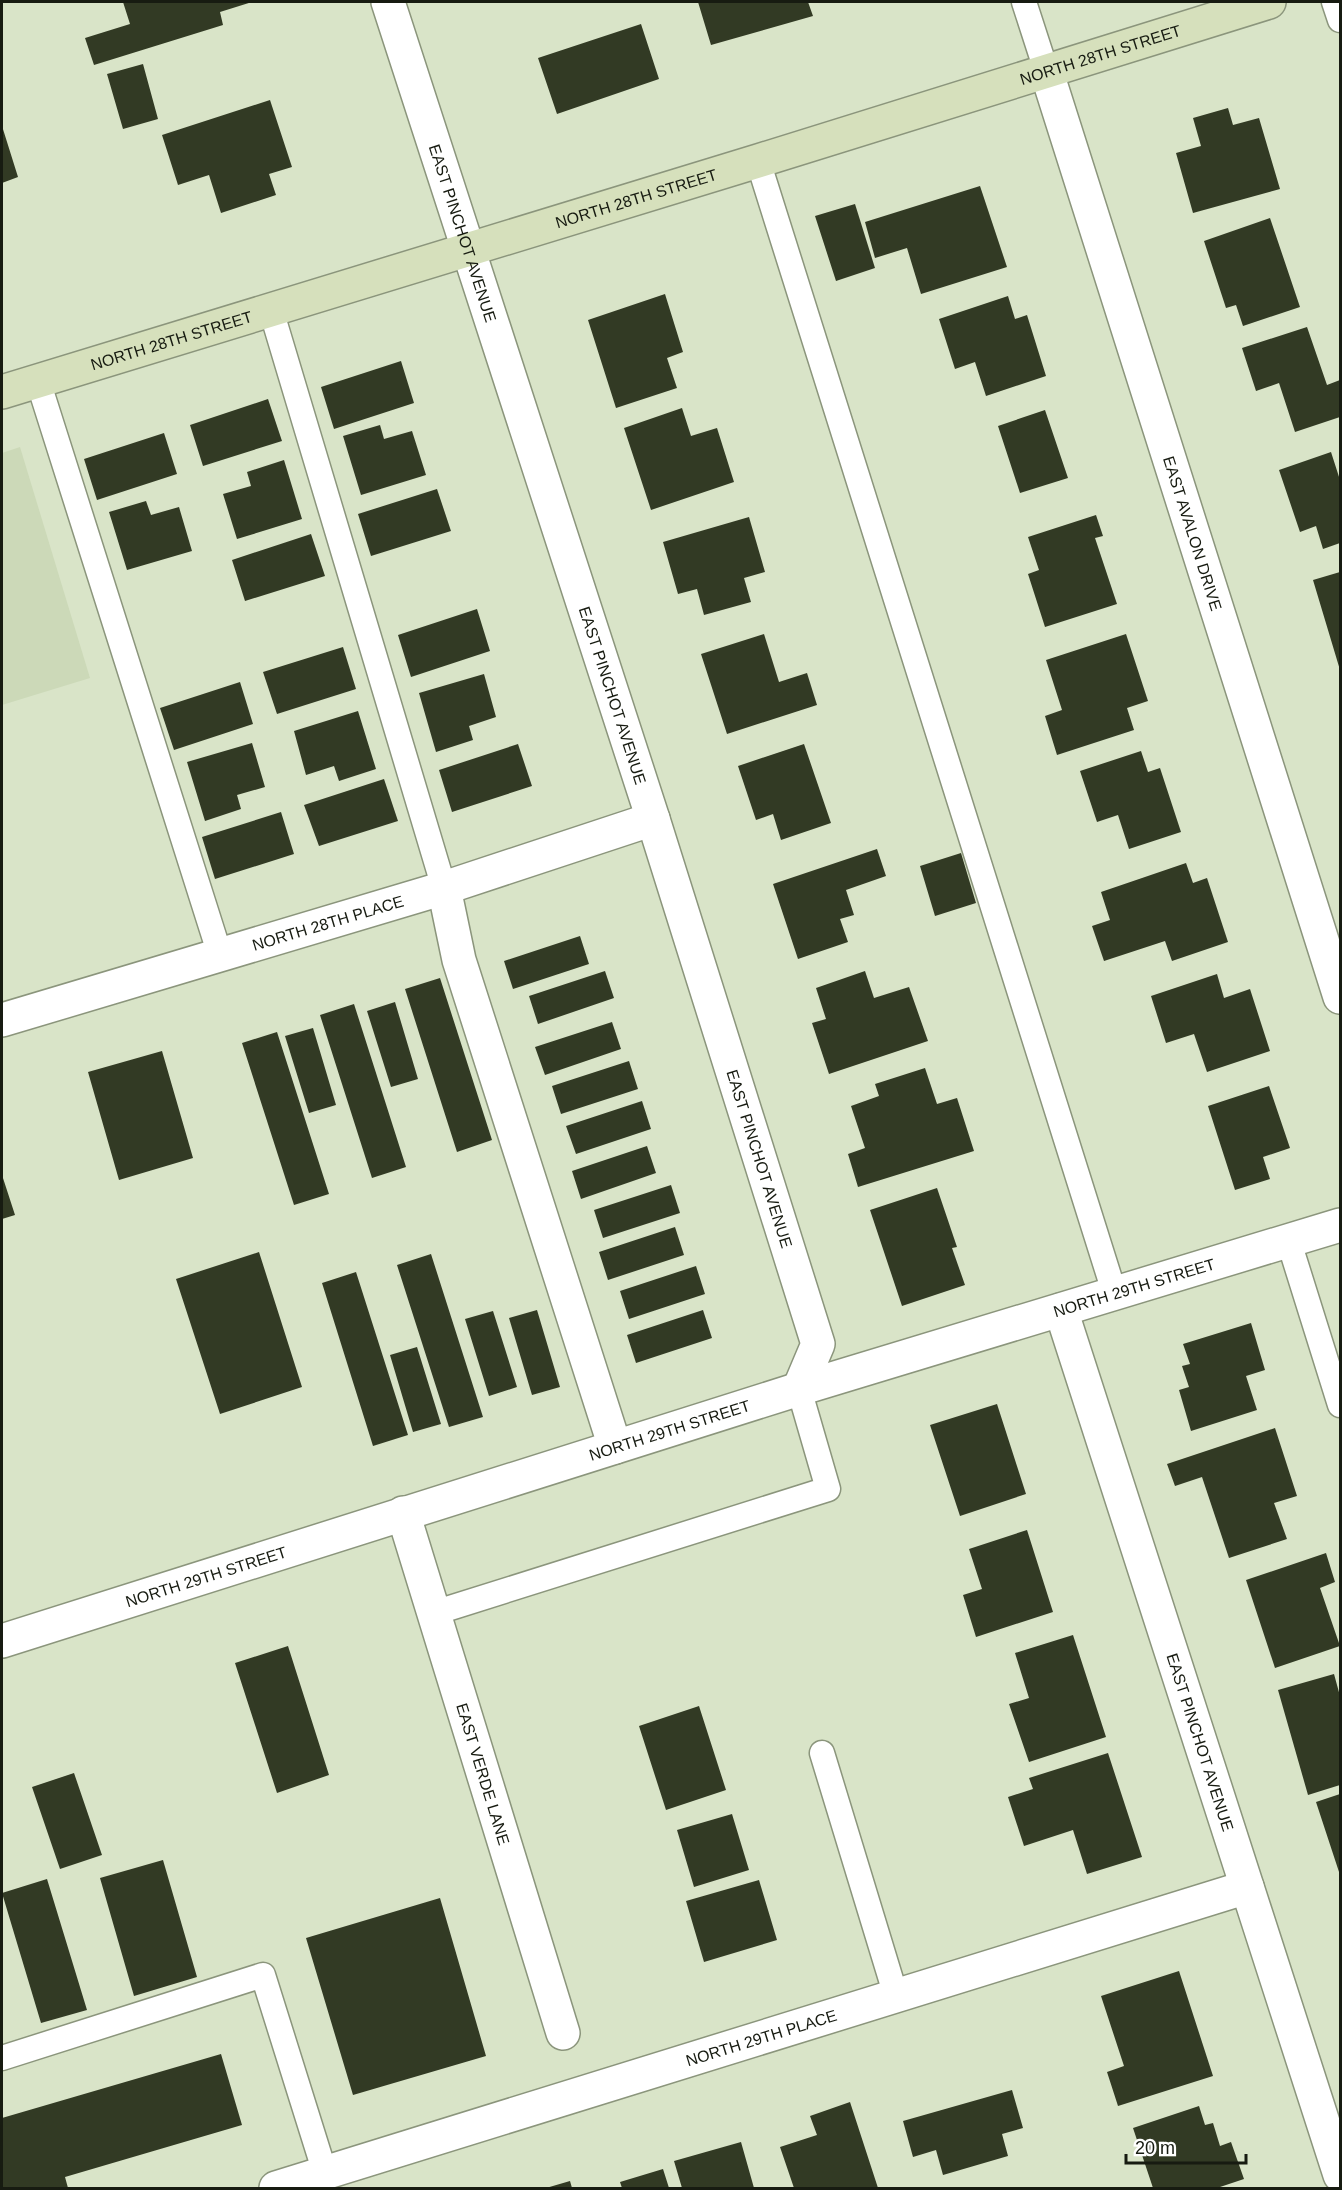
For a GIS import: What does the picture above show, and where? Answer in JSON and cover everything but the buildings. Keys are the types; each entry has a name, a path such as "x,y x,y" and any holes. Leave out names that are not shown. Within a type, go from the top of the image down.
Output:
{"street":[{"name":"EAST PINCHOT AVENUE","path":"388,2 653,819 818,1344 799,1389"},
{"name":"NORTH 28TH STREET","path":"2,392 1269,2"},
{"name":"EAST AVALON DRIVE","path":"1046,70 1341,997"},
{"name":"NORTH 28TH PLACE","path":"2,1020 444,888 653,819"},
{"path":"444,888 459,960 615,1447"},
{"name":"NORTH 29TH STREET","path":"2,1641 799,1389 1341,1225"},
{"name":"EAST PINCHOT AVENUE","path":"1061,1310 1341,2175"},
{"name":"EAST VERDE LANE","path":"403,1513 563,2033"},
{"name":"NORTH 29TH PLACE","path":"276,2188 1247,1887"}],"lane":[{"path":"1024,2 1046,70"},
{"path":"1335,2 1341,20"},
{"path":"758,161 1115,1295"},
{"path":"271,310 444,888"},
{"path":"38,381 220,955"},
{"path":"1289,1242 1341,1406"},
{"path":"434,1613 828,1489 799,1389"},
{"path":"822,1753 896,1996"},
{"path":"2,2058 263,1975 325,2173"}],"shaded area":[{"path":"20,447 90,678 2,705 2,453"}]}
